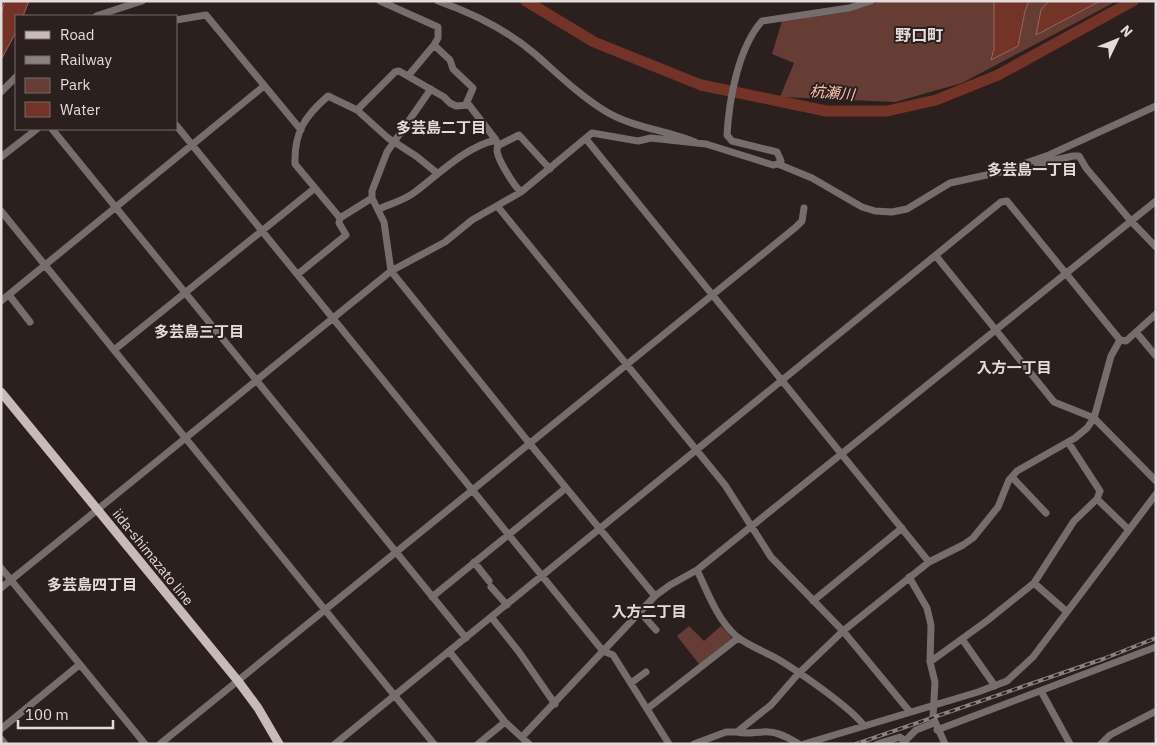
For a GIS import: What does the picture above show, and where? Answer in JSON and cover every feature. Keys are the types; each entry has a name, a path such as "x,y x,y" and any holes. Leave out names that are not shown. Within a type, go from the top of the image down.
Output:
{"main road":[{"name":"iida-shimazato line","path":"1,392 238,681 258,708 279,744"}],"street":[{"path":"99,15 142,1"},
{"path":"380,1 438,27 438,38 434,45 408,76"},
{"path":"438,1 483,20 512,37 534,52 584,98 608,113 632,123 698,143 778,164 812,178 862,206 875,211 892,212 906,209 950,183 1019,167 1079,156 1086,168 1156,247"},
{"path":"778,164 780,161 777,152 732,141 727,135 740,60 754,30 762,21 849,8 872,1"},
{"path":"178,20 206,15 301,130"},
{"path":"434,45 450,60 453,69 473,88 466,104"},
{"path":"357,110 395,72 399,71 456,106 466,104"},
{"path":"1,92 15,78"},
{"path":"1,301 264,86"},
{"path":"340,218 372,198 387,152 431,89"},
{"path":"298,274 346,235 339,222 340,218 295,164 295,152 301,130 310,112 328,96 357,110 388,138 395,141 437,173"},
{"path":"466,104 479,116 497,142 497,151 503,164 521,192"},
{"path":"1019,167 1156,106"},
{"path":"178,127 603,651 613,655 669,744"},
{"path":"1,157 36,130"},
{"path":"53,130 466,638"},
{"path":"1,588 392,271 444,242 472,220 498,207 521,192 592,133 638,141 651,138 690,144 698,143"},
{"path":"379,209 413,194 437,173 486,142 497,142 519,134 550,169"},
{"path":"586,139 930,562"},
{"path":"114,350 316,188"},
{"path":"372,198 384,222 392,271 530,444 655,596"},
{"path":"335,744 1001,202 1007,201 1120,340 1126,341 1156,314"},
{"path":"522,737 655,596 697,570 995,329 1156,202"},
{"path":"498,207 725,485 771,557 843,631 910,712"},
{"path":"160,744 796,227 802,221 804,208"},
{"path":"1,211 434,744"},
{"path":"936,256 1054,402 1094,418 1156,481"},
{"path":"9,295 30,322"},
{"path":"1136,332 1156,356"},
{"path":"737,732 771,705 798,674 843,631 909,577 930,562 973,538 998,507 1012,477 1025,465 1068,442 1087,428 1094,418 1111,356 1120,340"},
{"path":"930,662 1034,583 1074,520 1097,499 1100,491 1068,442"},
{"path":"1012,477 1046,513"},
{"path":"432,597 566,488"},
{"path":"804,744 995,686 1007,681 1020,672 1156,494"},
{"path":"1097,499 1128,529"},
{"path":"813,600 902,528"},
{"path":"474,562 507,605"},
{"path":"1,568 144,744"},
{"path":"697,570 713,605 738,638 778,660 850,711 864,726"},
{"path":"909,577 927,608 931,625 930,662 935,682 935,726 945,744"},
{"path":"1034,583 1066,611"},
{"path":"640,612 656,630"},
{"path":"492,618 519,652 555,704"},
{"path":"647,709 738,638"},
{"path":"962,639 995,686"},
{"path":"877,744 900,737 903,742 916,730 935,726 1042,690 1156,647"},
{"path":"449,651 505,722 529,744"},
{"path":"1,729 79,664"},
{"path":"631,683 646,672"},
{"path":"1042,690 1070,744"},
{"path":"1101,744 1110,736 1156,711"},
{"path":"478,744 505,722"},
{"path":"694,744 726,732 749,735 767,731 777,733 799,744"},
{"path":"1,739 5,744"}],"green space":[{"path":"882,1 1117,1 962,83 895,102 780,97 794,63 772,54 782,21 846,12"},
{"path":"689,626 704,641 721,626 732,638 699,664 677,636"}],"water":[{"path":"5,1 29,1 23,15 15,15 15,34 1,60 1,13"},
{"path":"994,1 1029,1 1025,11 1018,46 991,60 994,49"},
{"path":"1049,1 1100,1 1036,35 1041,10"}],"waterway":[{"name":"杭瀬川","path":"526,1 594,42 701,85 826,111 887,111 936,100 998,75 1133,1"}],"railway":[{"path":"856,744 1103,659 1156,638"}],"district":[{"name":"野口町","path":"919,35"},
{"name":"多芸島二丁目","path":"441,128"},
{"name":"多芸島一丁目","path":"1032,170"},
{"name":"多芸島三丁目","path":"199,332"},
{"name":"入方一丁目","path":"1014,368"},
{"name":"多芸島四丁目","path":"92,585"},
{"name":"入方二丁目","path":"649,612"}]}
